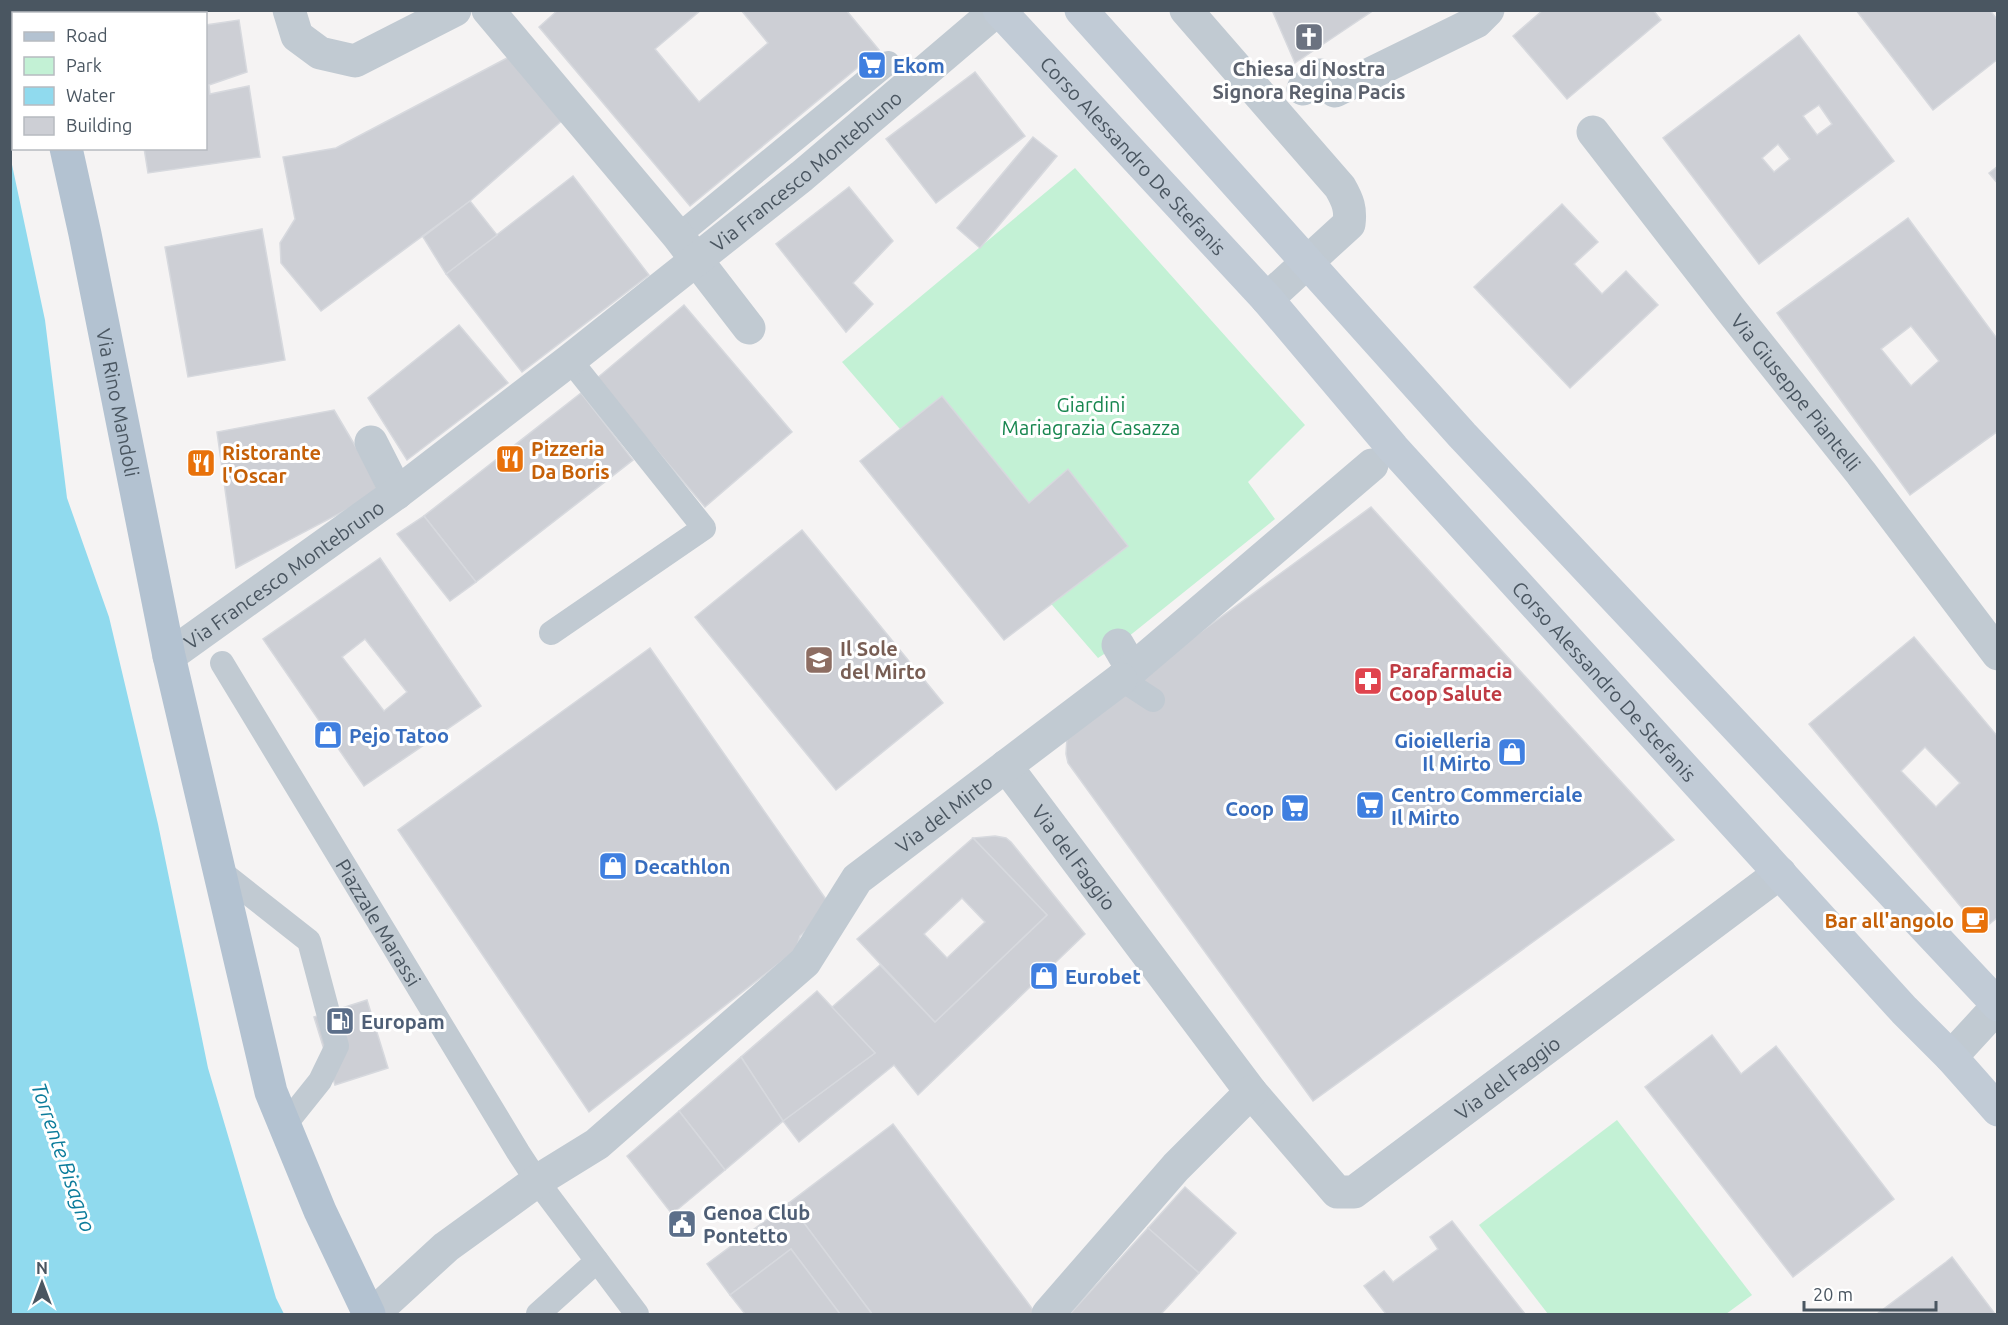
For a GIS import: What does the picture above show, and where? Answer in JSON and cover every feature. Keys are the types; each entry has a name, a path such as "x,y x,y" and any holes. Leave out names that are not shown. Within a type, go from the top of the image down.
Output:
{"main road":[{"name":"Corso Alessandro De Stefanis","path":"998,10 1267,299 1393,448 1904,1010 1951,1057 1998,1110"},
{"path":"1081,10 1462,435 1998,1005"},
{"name":"Via Rino Mandoli","path":"66,150 88,245 169,656"},
{"path":"169,656 271,1092 320,1211 369,1314"}],"street":[{"path":"289,10 297,36 320,53 355,61 455,10"},
{"name":"Via Francesco Montebruno","path":"488,10 687,248 749,328"},
{"name":"Via Francesco Montebruno","path":"169,656 397,493 570,360 687,248 802,176 998,10"},
{"path":"1186,10 1340,187 1349,203 1349,224 1267,299"},
{"path":"1304,89 1320,75 1335,91 1476,22 1488,10"},
{"name":"Via Giuseppe Piantelli","path":"1593,132 1861,473 1998,654"},
{"name":"Via Francesco Montebruno","path":"370,442 397,493"},
{"name":"Via del Mirto","path":"537,1181 597,1144 805,962 858,879 1006,766 1124,664 1372,465"},
{"name":"Via del Faggio","path":"1006,766 1251,1092 1337,1191 1354,1191 1780,873"},
{"path":"1951,1057 1998,1005"},
{"path":"1048,1314 1176,1167 1251,1092"},
{"path":"373,1314 446,1247 537,1181"}],"lane":[{"path":"687,248 888,63"},
{"path":"551,633 704,528 570,360"},
{"name":"Piazzale Marassi","path":"222,663 537,1181 637,1314"},
{"path":"1124,664 1153,700"},
{"path":"220,871 309,941 337,1046 320,1081 284,1126"},
{"path":"538,1314 597,1261"}],"green space":[{"name":"Giardini Mariagrazia Casazza","path":"1075,168 1305,425 1248,482 1275,519 1118,645 1098,658 842,362"},
{"path":"1617,1120 1752,1295 1726,1314 1548,1314 1479,1225"}],"water":[{"name":"Torrente Bisagno","path":"11,160 45,320 67,498 109,617 158,824 208,1068 276,1298 284,1314 11,1314"}],"building":[{"path":"124,10 211,10 206,12 124,12"},
{"path":"558,10 701,10 655,49 699,102 768,43 741,10 846,10 879,50 690,206 539,27"},
{"name":"Chiesa di Nostra Signora Regina Pacis","path":"1272,10 1374,10 1295,63"},
{"path":"1543,10 1653,10 1661,20 1567,99 1513,36"},
{"path":"1856,10 1990,10 1998,21 1998,59 1933,110"},
{"path":"239,20 247,72 209,85 210,94 249,86 260,157 148,173 144,150 207,150 207,25"},
{"path":"1799,35 1894,161 1759,264 1663,138","holes":["1819,105 1832,124 1817,135 1803,116","1778,144 1790,159 1774,172 1762,158"]},
{"path":"509,57 565,118 470,201 321,311 281,263 280,243 295,219 283,157 336,148"},
{"path":"975,72 1025,136 936,203 886,139"},
{"path":"1033,137 1057,156 980,248 957,228"},
{"path":"1998,166 1998,184 1989,173"},
{"path":"573,176 649,275 522,372 446,274"},
{"path":"849,187 893,241 853,283 873,304 846,332 776,244"},
{"path":"470,201 497,235 446,274 423,237"},
{"path":"1562,204 1598,242 1574,264 1602,294 1626,271 1658,305 1570,388 1474,287"},
{"path":"1908,218 1998,340 1998,431 1910,495 1777,313","holes":["1911,326 1939,361 1911,386 1881,349"]},
{"path":"262,229 285,360 188,377 165,247"},
{"path":"684,305 792,432 705,507 596,379"},
{"path":"459,325 508,383 407,460 368,398"},
{"path":"581,393 633,460 476,582 424,516"},
{"path":"942,396 1029,503 1068,469 1128,546 1004,640 860,461"},
{"path":"334,410 382,491 236,568 217,432"},
{"name":"Centro Commerciale Il Mirto","path":"1371,507 1674,840 1313,1101 1068,763 1067,737 1078,722"},
{"path":"424,516 476,582 450,601 397,534"},
{"name":"Il Sole del Mirto","path":"802,530 943,703 836,790 695,617"},
{"path":"380,558 481,706 364,786 263,639","holes":["365,639 407,692 384,711 342,657"]},
{"path":"1914,637 1998,737 1998,917 1981,931 1809,724","holes":["1925,747 1960,783 1936,807 1901,771"]},
{"name":"Decathlon","path":"650,648 832,908 800,936 796,950 589,1112 398,830"},
{"path":"995,836 1006,838 1011,842 1085,934 918,1095 894,1065 799,1142 783,1121 875,1053 831,1008 880,965 935,1022 1047,915 973,838"},
{"path":"973,838 1047,915 935,1022 857,939","holes":["962,898 985,922 947,958 924,934"]},
{"path":"817,991 875,1053 783,1121 741,1057"},
{"path":"367,1000 388,1068 335,1085 314,1017"},
{"path":"1712,1035 1741,1074 1776,1046 1894,1199 1793,1277 1645,1087"},
{"path":"741,1057 783,1121 725,1170 679,1111"},
{"path":"679,1111 725,1170 672,1214 627,1156"},
{"path":"893,1124 1036,1314 872,1314 789,1203"},
{"path":"1185,1187 1236,1233 1199,1273 1148,1228"},
{"path":"789,1203 872,1314 840,1314 791,1249 730,1295 707,1264"},
{"path":"1452,1221 1525,1314 1386,1314 1364,1286 1384,1271 1393,1282 1438,1249 1430,1237"},
{"path":"1148,1228 1199,1273 1161,1314 1070,1314"},
{"path":"791,1249 840,1314 745,1314 730,1295"},
{"path":"1952,1257 1995,1314 1877,1314 1946,1262"}],"place":[{"name":"Chiesa di Nostra Signora Regina Pacis","path":"1309,37"},
{"name":"Ekom","path":"872,65"},
{"name":"Pizzeria Da Boris","path":"510,459"},
{"name":"Ristorante l'Oscar","path":"201,463"},
{"name":"Il Sole del Mirto","path":"819,660"},
{"name":"Parafarmacia Coop Salute","path":"1368,681"},
{"name":"Pejo Tatoo","path":"328,735"},
{"name":"Gioielleria Il Mirto","path":"1512,752"},
{"name":"Centro Commerciale Il Mirto","path":"1370,805"},
{"name":"Coop","path":"1295,808"},
{"name":"Decathlon","path":"613,866"},
{"name":"Bar all'angolo","path":"1975,920"},
{"name":"Eurobet","path":"1044,976"},
{"name":"Europam","path":"340,1021"},
{"name":"Genoa Club Pontetto","path":"682,1224"}]}
